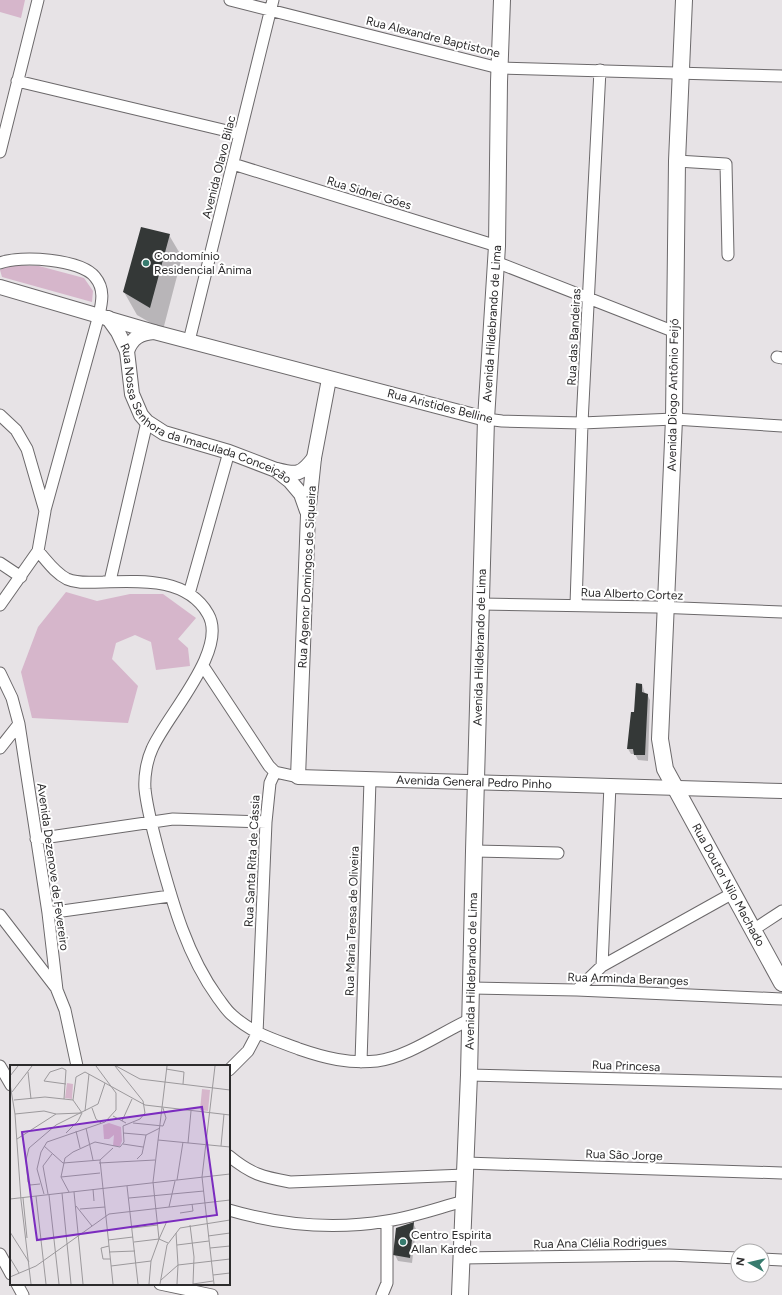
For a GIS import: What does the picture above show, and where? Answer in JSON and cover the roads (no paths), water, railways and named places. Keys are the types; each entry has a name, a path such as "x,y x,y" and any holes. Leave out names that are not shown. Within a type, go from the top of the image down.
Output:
{"main road":[{"name":"Avenida Hildebrando de Lima","path":"460,1295 472,988 474,851 486,419 497,254 499,68 502,0"},
{"name":"Avenida Diogo Antônio Feijó","path":"674,787 665,769 660,739 667,607 674,419 678,161 684,0"},
{"name":"Rua Doutor Nilo Machado","path":"674,787 782,983"}],"street":[{"path":"0,152 38,0"},
{"name":"Rua Alexandre Baptistone","path":"230,0 272,5 499,68 782,76"},
{"name":"Avenida Olavo Bilac","path":"189,341 272,5"},
{"name":"Rua das Bandeiras","path":"576,605 582,423 600,70"},
{"path":"17,81 240,134"},
{"path":"678,161 726,164 728,255"},
{"name":"Rua Sidnei Góes","path":"233,164 497,254 589,297 675,332"},
{"path":"0,263 7,260 47,260 90,272 98,282 102,291 103,300 103,317 45,511 38,552 0,605"},
{"path":"0,287 103,317"},
{"name":"Rua Aristides Belline","path":"103,317 329,379 486,419 582,423 674,419 782,426"},
{"name":"Rua Nossa Senhora da Imaculada Conceição","path":"103,317 118,332 127,351 132,394 139,411 147,422 170,436 229,452 276,470 290,481 301,494 308,515"},
{"path":"127,351 134,339 146,332 154,332"},
{"name":"Rua Agenor Domingos de Siqueira","path":"298,777 308,515 314,458 329,379"},
{"path":"0,415 16,430 25,445 45,511"},
{"path":"110,581 147,422"},
{"path":"189,594 229,452"},
{"path":"276,470 295,474 300,473 314,458"},
{"path":"38,552 52,567 66,578 82,582 152,582 173,587 189,594 208,614 212,627 211,642 203,666 150,753 145,789 151,821 170,896 191,952 209,986 230,1014 257,1034 323,1058 360,1062 380,1060 406,1051 471,1019"},
{"path":"0,563 21,577"},
{"name":"Rua Alberto Cortez","path":"481,604 667,607 782,612"},
{"path":"203,666 269,766 275,772"},
{"name":"Avenida Dezenove de Fevereiro","path":"0,673 12,698 19,724 48,913 57,990 65,1010 77,1065"},
{"path":"0,748 19,724"},
{"name":"Avenida General Pedro Pinho","path":"275,772 298,777 370,780 610,785 782,791"},
{"name":"Rua Santa Rita de Cássia","path":"230,1069 248,1051 257,1034 266,822 270,783 275,772"},
{"name":"Rua Maria Teresa de Oliveira","path":"360,1062 370,780"},
{"path":"602,966 610,785"},
{"path":"36,839 173,819 266,822"},
{"path":"474,851 558,853"},
{"path":"577,990 602,966 733,893"},
{"path":"48,913 170,896"},
{"path":"753,930 782,911"},
{"path":"0,915 57,990"},
{"name":"Rua Arminda Beranges","path":"472,988 577,990 782,999"},
{"path":"0,1066 10,1083"},
{"name":"Rua Princesa","path":"469,1075 782,1083"},
{"name":"Rua São Jorge","path":"230,1157 248,1170 264,1178 290,1182 466,1169 782,1173"},
{"path":"230,1210 284,1222 334,1226 387,1221 464,1201"},
{"path":"382,1295 387,1283 387,1221"},
{"path":"0,1254 10,1272"},
{"name":"Rua Ana Clélia Rodrigues","path":"462,1258 669,1255 730,1258"},
{"path":"770,1259 782,1260"},
{"path":"18,1285 23,1295"},
{"path":"165,1285 212,1295"}],"place":[{"name":"Condomínio Residencial Ânima","path":"146,263"},
{"name":"Centro Espirita Allan Kardec","path":"403,1242"}]}
